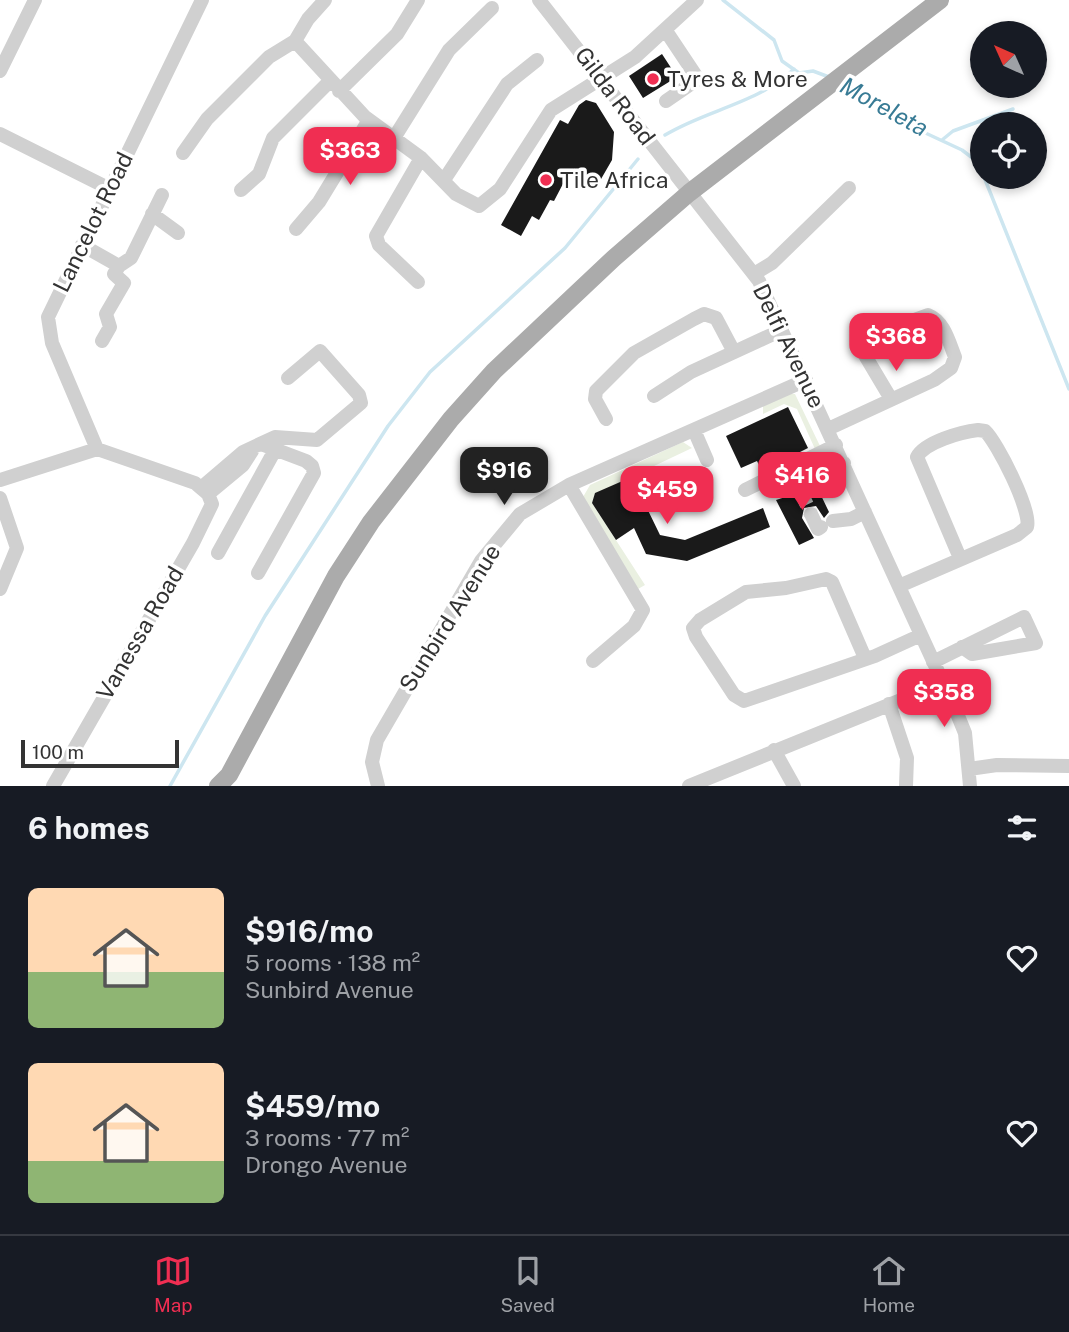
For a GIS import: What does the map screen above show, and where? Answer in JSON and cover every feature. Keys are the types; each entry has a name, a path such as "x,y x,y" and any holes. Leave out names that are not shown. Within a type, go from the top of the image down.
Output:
{"main road":[{"path":"225,782 336,576 371,522 451,419 525,339 566,303 693,197 940,0"}],"street":[{"path":"0,71 35,0"},
{"name":"Lancelot Road","path":"97,449 49,330 48,317 202,0"},
{"path":"183,153 207,119 269,57 295,41 308,19 325,0"},
{"path":"241,190 259,174 273,138 397,34 418,0"},
{"name":"Gilda Road","path":"539,0 602,77 693,197"},
{"path":"295,41 334,86 369,120 421,158 456,194 479,206 500,189 551,110 635,57 666,32 698,0"},
{"path":"394,138 449,50 492,8"},
{"path":"666,32 698,79 666,101"},
{"path":"443,180 507,84 537,60"},
{"path":"296,229 319,202 369,120"},
{"path":"0,135 110,189"},
{"path":"418,282 379,245 376,236 421,158"},
{"path":"754,274 772,263 849,188"},
{"path":"102,341 110,327 106,314 124,283 114,274 119,266 131,258 162,195"},
{"name":"Delfi Avenue","path":"693,197 754,274 806,380 965,733 970,786"},
{"path":"152,214 178,233"},
{"path":"82,245 119,266"},
{"path":"606,419 595,399 596,391 634,353 694,319 711,314 734,352"},
{"path":"828,429 946,373 954,363 955,356 943,329 933,316 928,315 878,333 860,347 891,399"},
{"path":"654,396 691,372 782,330"},
{"path":"0,480 97,449 202,488 249,459 256,447 283,435 305,441 317,440 361,403 359,395 320,351 288,378"},
{"name":"Sunbird Avenue","path":"378,786 372,762 377,740 481,561 520,514 569,485 806,380"},
{"path":"694,430 707,460"},
{"path":"899,586 1024,531 1029,521 1027,511 985,431 969,431 935,444 921,451 918,457 960,558"},
{"path":"745,490 836,445"},
{"path":"256,447 275,450 306,461 313,466 314,472 258,573"},
{"path":"218,552 275,450"},
{"path":"797,465 803,487 844,463"},
{"path":"569,485 643,610 634,626 593,662"},
{"name":"Vanessa Road","path":"53,786 193,543 212,504 202,488"},
{"path":"0,498 17,548 0,589"},
{"path":"811,514 818,529 865,512"},
{"path":"865,659 832,582 826,579 786,588 746,592 700,620 693,628 696,638 734,695 744,701 865,659 921,635"},
{"path":"933,662 962,647"},
{"path":"690,786 943,683"},
{"path":"889,704 906,753 906,786"},
{"path":"774,750 794,786"},
{"path":"969,769 997,765 1069,766"}],"green space":[{"path":"795,394 820,446 815,449 797,409 784,404 763,414 763,406"},
{"path":"683,442 692,448 595,494 592,503 645,585 638,589 583,497 590,485"}],"building":[{"path":"662,54 677,77 643,98 629,76"},
{"path":"586,100 596,103 614,132 612,160 597,186 574,172 568,182 565,180 554,201 550,200 539,220 532,216 521,236 501,225 560,120 568,124 579,105"},
{"path":"788,407 808,448 762,471 757,461 741,468 726,436"},
{"path":"627,479 638,500 642,498 660,535 685,540 763,508 770,527 687,561 646,554 634,528 616,540 592,503 595,493"},
{"path":"817,487 829,512 824,518 816,506 804,508 802,518 814,538 799,545 776,500"}],"waterway":[{"name":"Moreleta","path":"723,0 774,40 782,61 799,73 813,71 829,77"},
{"path":"665,135 765,90 794,69"},
{"name":"Moreleta","path":"842,85 970,156"},
{"path":"942,140 953,131 1013,109"},
{"path":"170,786 265,616 388,426 430,372 565,248 638,159"},
{"name":"Moreleta","path":"989,189 1069,389"}],"tunnel":[{"path":"801,492 811,514"}],"place":[{"name":"Tyres & More","path":"653,79"},
{"name":"Tile Africa","path":"546,180"}]}
